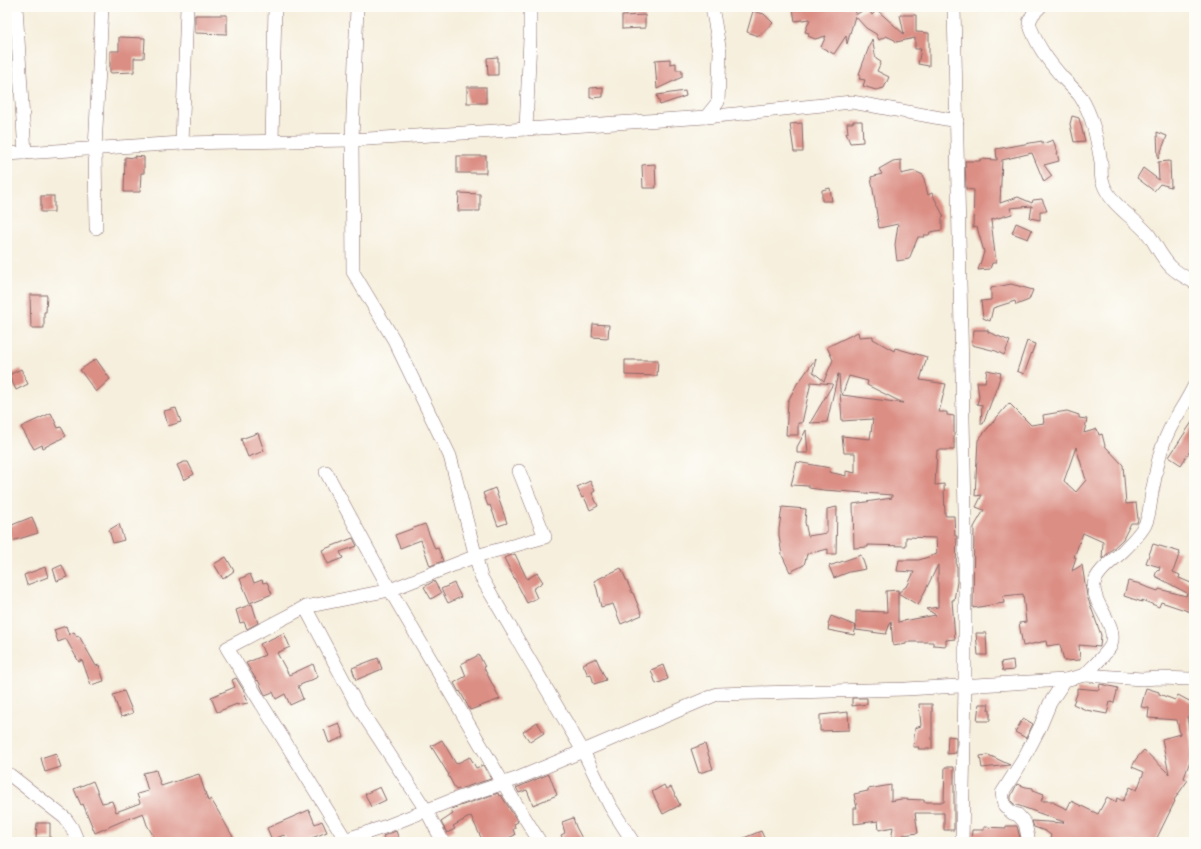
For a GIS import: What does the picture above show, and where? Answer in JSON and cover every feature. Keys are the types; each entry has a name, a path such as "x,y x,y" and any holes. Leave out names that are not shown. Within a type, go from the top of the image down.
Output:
{"street":[{"path":"16,7 25,153"},
{"path":"96,228 95,149 102,7"},
{"path":"182,143 187,7"},
{"path":"272,141 274,7"},
{"path":"357,7 352,140 352,272 394,340 450,456 481,577 584,751 610,806 633,842"},
{"path":"526,129 530,7"},
{"path":"706,117 718,102 720,52 712,7"},
{"path":"954,7 965,503 965,685 962,842"},
{"path":"1040,7 1033,14 1029,22 1031,31 1050,63 1080,96 1097,137 1102,181 1107,193 1114,202 1148,234 1170,266 1194,282"},
{"path":"7,154 182,143 352,140 706,117 852,102 957,121"},
{"path":"1085,675 1108,650 1112,639 1111,628 1099,603 1094,584 1104,569 1124,551 1144,526 1148,514 1161,452 1168,430 1194,386"},
{"path":"519,471 545,537 476,556 390,590 305,607 227,648 344,841 503,783 584,751 717,694 906,689 1065,680 1085,675 1142,679 1194,678"},
{"path":"326,472 390,590 503,783 540,842"},
{"path":"305,607 357,705 426,810 443,842"},
{"path":"1029,842 1025,823 1018,815 1012,813 1004,805 1002,793 1023,760 1040,727 1050,703 1065,680"},
{"path":"7,776 10,775 65,818 72,828 78,842"}],"building":[{"path":"816,7 857,7 855,15 868,8 872,15 877,10 904,34 900,15 916,15 916,32 929,33 929,66 918,64 921,49 915,49 915,38 896,42 895,40 886,36 879,40 876,34 866,28 855,16 847,44 846,36 834,54 821,47 826,36 815,39 808,36 809,33 805,32 810,19 795,21 793,9"},
{"path":"753,11 764,14 773,23 759,36 747,32"},
{"path":"195,15 227,15 227,34 195,33"},
{"path":"645,15 645,28 622,29 622,16"},
{"path":"119,37 145,38 144,58 134,58 134,72 110,73 110,51 119,51"},
{"path":"872,39 876,59 881,62 877,71 889,77 884,88 876,90 863,86 865,80 859,79 861,75 859,74"},
{"path":"498,57 498,75 488,75 487,58"},
{"path":"670,59 670,64 676,63 676,70 682,70 682,77 657,89 655,60"},
{"path":"467,87 486,87 486,103 467,103"},
{"path":"603,87 603,97 590,98 590,88"},
{"path":"685,91 686,96 660,105 657,95"},
{"path":"1072,116 1079,118 1085,141 1074,142 1070,124"},
{"path":"853,121 862,121 863,142 850,143 846,133 848,133 847,123 853,123"},
{"path":"802,123 803,152 794,152 790,124"},
{"path":"1157,132 1167,136 1158,159"},
{"path":"1053,140 1058,153 1059,161 1044,165 1052,176 1044,182 1032,153 1002,160 1000,203 1018,197 1032,203 1033,200 1042,199 1047,211 1040,211 1040,220 1030,218 1032,206 1010,208 1012,214 991,220 996,263 992,263 990,269 978,270 984,252 977,227 973,228 974,190 966,189 965,161 980,161 980,159 997,160 996,149 1042,141 1042,144"},
{"path":"135,156 144,157 144,173 141,173 140,192 124,192 125,157 135,158"},
{"path":"457,156 486,156 486,173 457,173"},
{"path":"901,160 901,174 914,171 923,175 928,195 932,193 944,217 942,218 942,230 930,232 929,235 924,235 924,237 918,237 909,259 897,261 895,245 898,224 879,228 871,177 882,174 879,169 893,161"},
{"path":"1170,161 1171,187 1160,184 1154,191 1137,178 1143,168 1159,180 1158,162"},
{"path":"655,164 656,188 643,188 642,165"},
{"path":"830,188 832,201 822,201 822,190"},
{"path":"459,193 480,194 480,211 458,211"},
{"path":"41,196 54,196 54,212 41,212"},
{"path":"1016,223 1032,230 1028,239 1012,233"},
{"path":"1011,284 1033,290 1029,300 1016,305 1015,301 993,308 990,321 983,318 981,301 991,300 991,288"},
{"path":"30,295 47,295 46,312 44,312 44,328 31,328"},
{"path":"593,324 609,325 608,338 592,337"},
{"path":"974,330 988,330 988,332 1010,341 1004,355 996,351 972,345"},
{"path":"858,332 859,337 873,336 873,339 894,351 895,348 927,357 920,380 946,384 939,412 947,412 947,415 954,416 954,450 937,450 935,485 944,484 945,515 954,516 955,536 957,536 957,582 954,600 952,600 955,639 946,640 946,646 933,645 933,642 906,642 906,644 893,646 891,621 886,634 856,630 856,611 887,612 886,591 898,590 898,593 908,585 914,572 897,571 899,560 919,560 937,554 936,538 906,537 906,546 868,545 868,547 854,548 853,504 892,498 892,495 824,490 809,488 809,486 791,485 797,462 830,468 829,472 846,476 846,471 855,473 855,453 844,453 842,436 870,439 873,419 842,421 839,374 827,422 810,423 833,384 811,382 802,423 798,423 798,435 786,435 788,401 798,382 816,358 813,372 824,381 833,360 827,347","holes":["849,376 868,381 867,385 903,403 842,395","938,565 938,607 926,609 936,615 898,622 898,593 918,605"]},
{"path":"1027,341 1035,344 1024,374 1017,371"},
{"path":"96,359 110,379 96,392 80,370"},
{"path":"625,360 658,360 657,376 625,375"},
{"path":"21,369 28,384 16,390 9,375"},
{"path":"987,370 1001,373 983,424 981,424 982,405 977,404 979,397 977,382 985,382"},
{"path":"1009,403 1031,425 1044,423 1043,415 1067,411 1079,415 1079,418 1087,419 1084,433 1097,429 1099,435 1102,434 1105,446 1123,465 1126,504 1136,503 1137,523 1131,523 1123,539 1102,559 1103,542 1083,533 1074,557 1076,557 1072,571 1082,565 1087,596 1101,635 1100,647 1079,645 1080,660 1064,661 1060,644 1047,646 1046,641 1023,646 1019,623 1026,622 1023,594 1003,596 1004,603 973,608 974,527 984,510 976,507 982,495 975,496 978,440","holes":["1076,447 1086,480 1076,492 1064,481"]},
{"path":"176,408 181,422 168,426 164,411"},
{"path":"51,413 58,428 61,427 66,436 43,448 42,445 34,449 21,427"},
{"path":"1194,419 1194,445 1181,465 1169,457"},
{"path":"806,430 808,453 797,453 797,447"},
{"path":"258,433 264,451 248,457 241,439"},
{"path":"188,462 194,474 184,480 177,465"},
{"path":"590,481 595,491 592,493 598,506 590,510 577,487"},
{"path":"495,488 507,523 498,526 490,505 488,506 483,493"},
{"path":"782,507 806,509 805,522 808,536 827,533 827,509 837,507 836,554 828,554 828,549 807,554 804,565 790,572 782,555 779,536"},
{"path":"32,517 38,533 12,541 7,527"},
{"path":"119,524 124,540 113,543 109,530"},
{"path":"425,524 435,549 438,548 443,561 430,566 421,540 400,548 395,535"},
{"path":"353,538 357,546 340,552 343,558 328,564 322,550"},
{"path":"1153,544 1180,552 1173,572 1180,575 1179,578 1191,583 1194,576 1194,613 1161,602 1159,607 1142,600 1142,602 1124,596 1128,581 1141,584 1158,591 1159,589 1186,596 1187,593 1155,576 1160,567 1146,563"},
{"path":"515,554 527,579 537,573 543,582 533,589 537,598 527,603 504,558"},
{"path":"861,555 866,569 849,572 834,578 829,566"},
{"path":"226,557 234,571 223,579 214,564"},
{"path":"62,565 67,577 57,581 53,569"},
{"path":"45,567 48,577 27,585 24,575"},
{"path":"621,568 642,615 621,624 613,604 601,607 594,581"},
{"path":"250,574 254,583 262,580 263,583 267,582 272,594 250,603 240,579"},
{"path":"434,581 441,593 431,599 424,587"},
{"path":"454,583 461,597 448,603 441,589"},
{"path":"252,604 258,623 247,629 244,622 240,623 236,610"},
{"path":"831,616 856,626 854,635 828,630 828,624"},
{"path":"66,626 69,635 74,632 77,637 79,636 96,666 99,665 104,681 91,685 82,660 79,662 66,639 58,642 54,630"},
{"path":"284,633 290,647 277,653 289,675 313,664 318,677 298,686 303,699 290,705 285,694 276,699 273,692 265,695 258,680 257,681 246,663 265,655 260,644"},
{"path":"976,633 986,633 987,655 978,655"},
{"path":"479,655 500,699 470,710 454,683 466,676 461,664"},
{"path":"378,658 382,669 356,680 352,668"},
{"path":"596,658 606,680 594,684 591,674 588,675 583,664"},
{"path":"1013,660 1014,670 1003,671 1001,662"},
{"path":"663,665 668,679 656,684 651,670"},
{"path":"236,678 244,691 248,703 237,704 217,712 211,697 235,687 232,680"},
{"path":"1100,684 1118,688 1114,703 1110,702 1107,714 1086,710 1073,704 1077,694 1077,688 1099,690"},
{"path":"1146,688 1159,692 1159,694 1175,700 1178,695 1193,703 1193,716 1187,717 1194,762 1190,761 1184,778 1188,780 1174,800 1175,801 1155,842 1056,842 1056,840 1050,839 1051,835 1034,827 1032,821 1064,822 1014,804 1011,801 1011,796 1017,784 1033,788 1033,790 1044,794 1041,801 1054,801 1054,803 1067,809 1071,801 1098,814 1107,797 1116,802 1117,798 1123,801 1130,787 1137,790 1144,772 1132,767 1136,759 1144,750 1169,774 1162,739 1180,734 1177,720 1148,718 1149,708 1141,707"},
{"path":"124,691 133,713 121,717 113,695"},
{"path":"852,698 867,698 867,704 852,706"},
{"path":"919,704 932,704 932,749 918,749 919,747 913,747 915,728 921,726"},
{"path":"979,704 989,704 988,710 990,710 990,721 977,721"},
{"path":"848,712 849,730 820,731 820,715"},
{"path":"1023,718 1033,724 1026,738 1015,732"},
{"path":"537,722 544,733 530,742 523,732"},
{"path":"339,723 344,737 329,743 324,729"},
{"path":"948,736 956,737 956,753 947,754"},
{"path":"442,740 456,764 470,757 476,768 483,765 491,779 456,790 449,775 431,746"},
{"path":"705,744 713,769 699,773 691,749"},
{"path":"56,753 61,767 45,772 41,758"},
{"path":"988,755 1010,765 982,768 980,756"},
{"path":"945,767 954,767 954,830 944,830 944,813 915,813 918,833 903,835 902,842 891,842 893,827 879,830 878,821 854,824 854,808 857,808 854,794 868,791 868,789 891,785 891,801 901,799 924,800 924,802 944,802"},
{"path":"156,770 161,786 199,774 208,801 211,799 236,842 157,842 147,825 143,813 95,833 83,804 81,805 74,789 93,781 102,803 112,801 116,812 140,803 137,794 148,791 143,773"},
{"path":"549,774 557,795 533,805 527,790 519,793 516,788"},
{"path":"664,785 666,789 671,787 680,805 663,814 652,792"},
{"path":"380,787 386,800 371,807 365,794"},
{"path":"498,793 499,796 501,795 518,822 514,824 515,828 513,829 515,835 500,842 483,842 471,816 453,826 455,829 447,833 441,822 453,814 451,809"},
{"path":"309,810 315,824 322,821 327,832 302,842 287,842 284,835 272,840 267,828"},
{"path":"573,818 584,842 564,842 561,835 565,833 562,822"},
{"path":"37,823 50,823 50,838 36,838"},
{"path":"1006,826 1017,826 1021,842 971,842 972,830 984,830 984,827 1006,828"},
{"path":"396,831 400,842 386,842 383,836"},
{"path":"761,831 766,842 734,842"}]}
